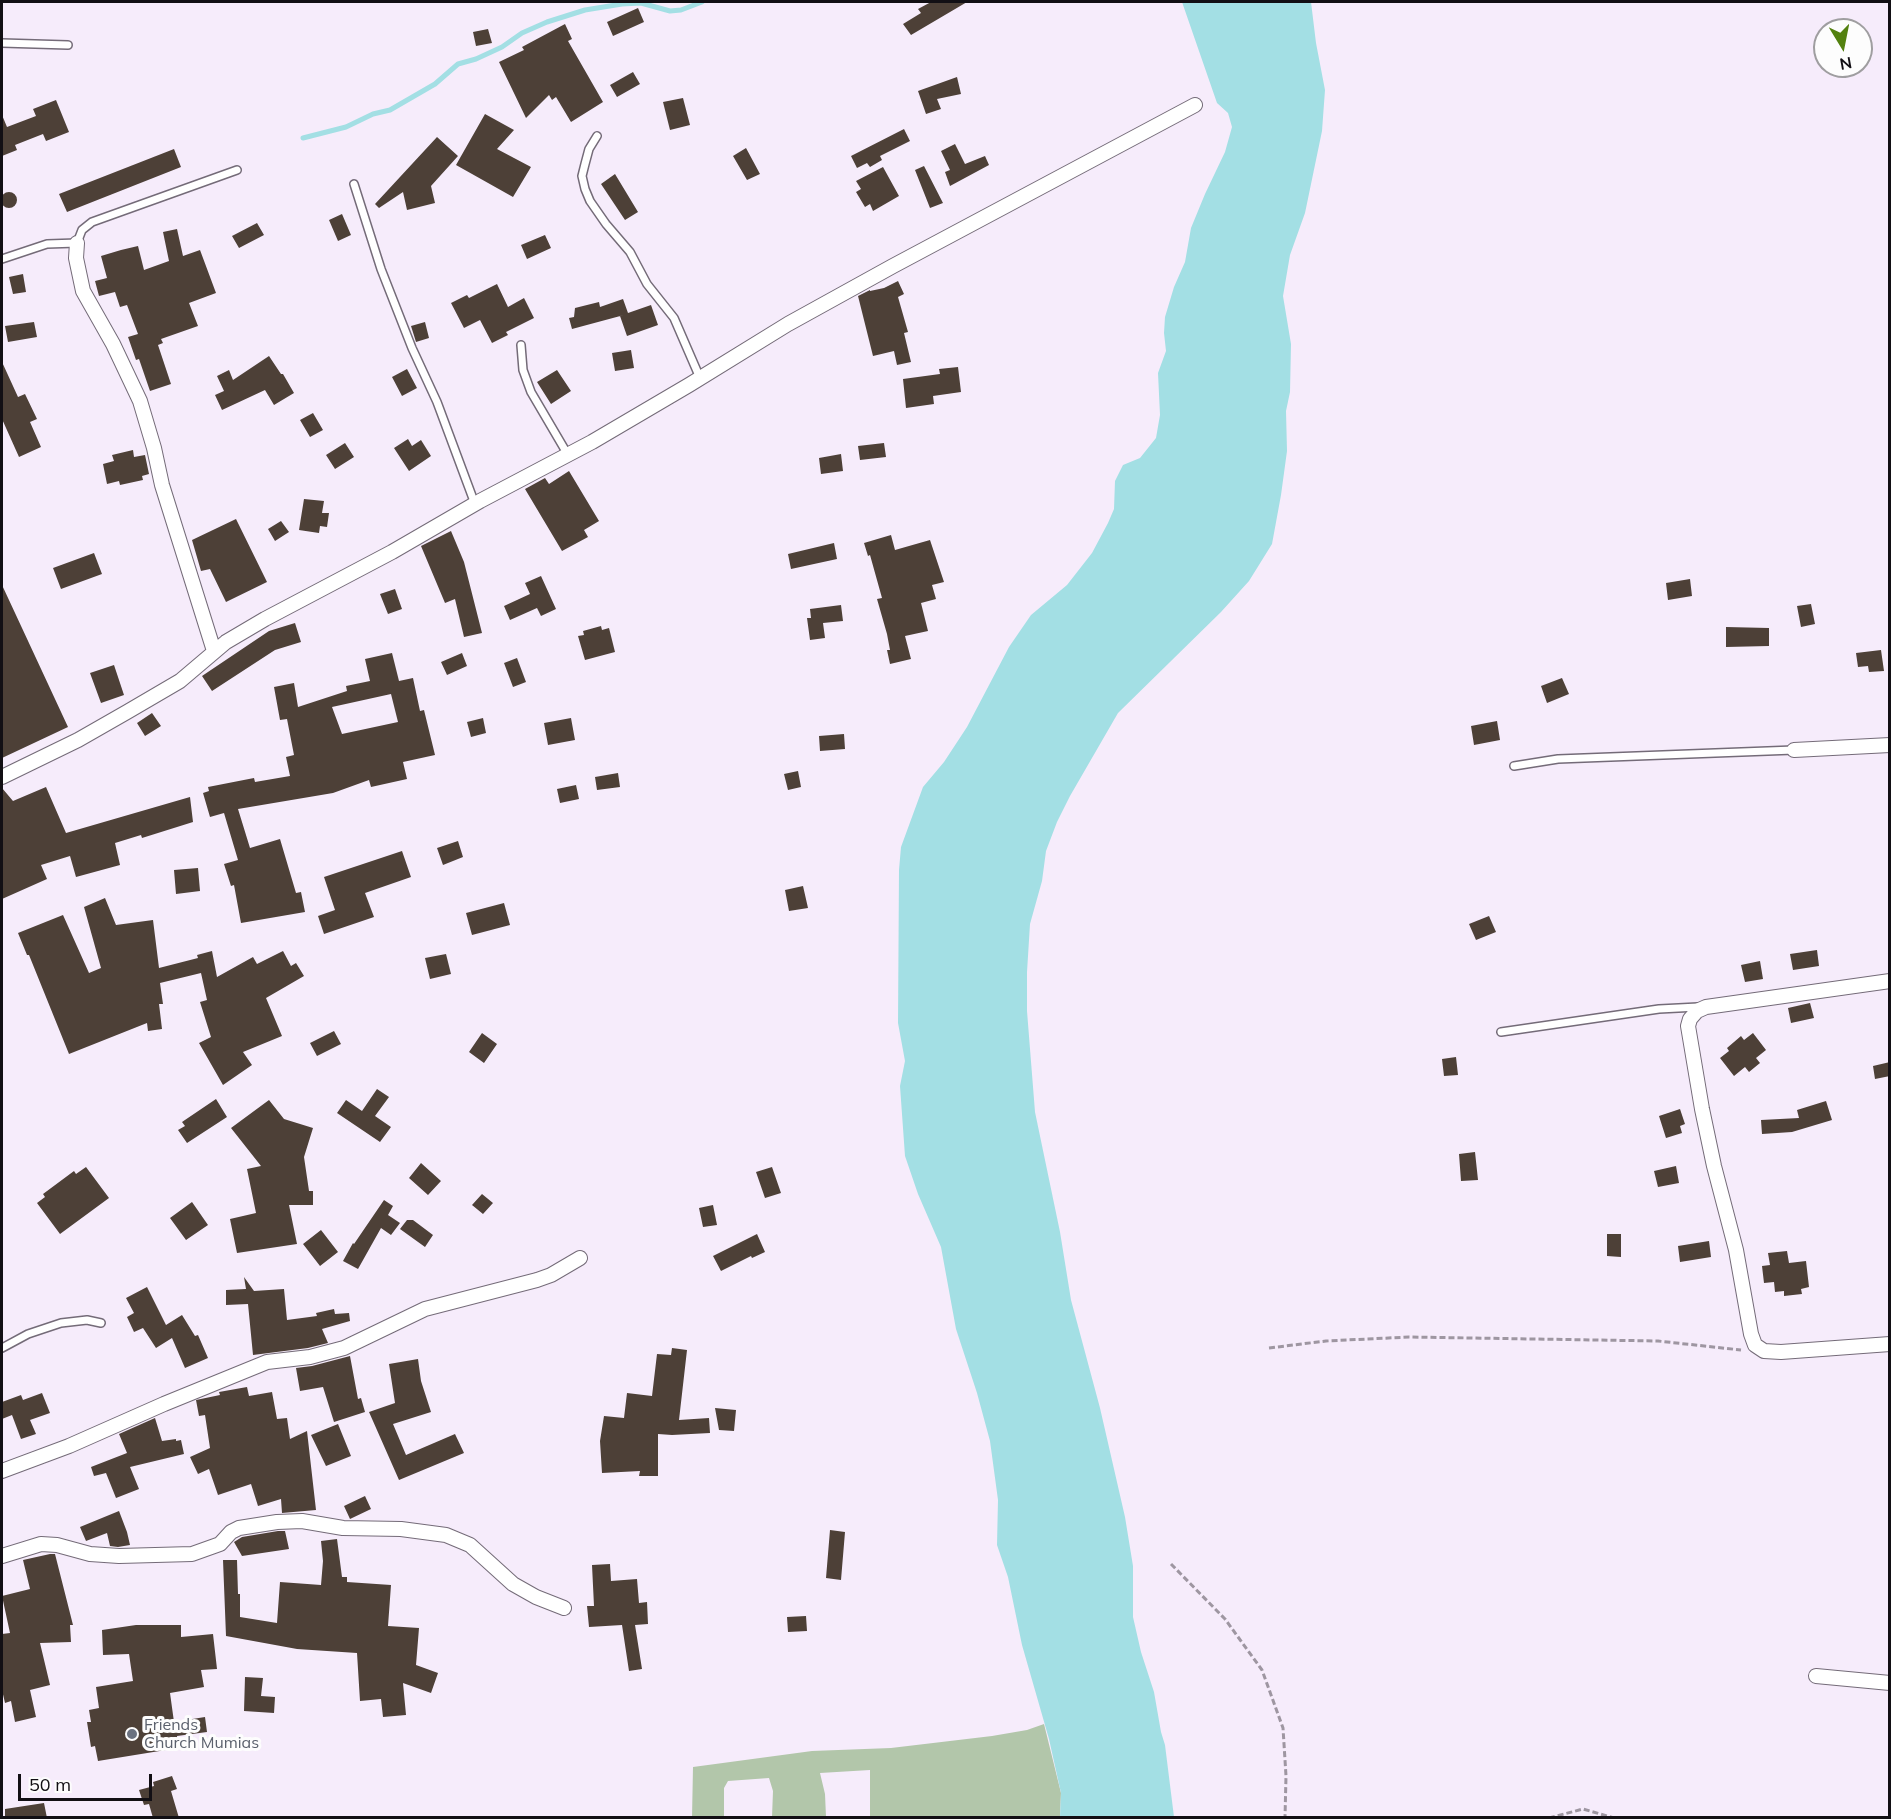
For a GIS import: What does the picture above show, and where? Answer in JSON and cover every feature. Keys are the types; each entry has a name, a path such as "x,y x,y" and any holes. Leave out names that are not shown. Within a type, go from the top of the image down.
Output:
{"street":[{"path":"2,777 78,740 127,712 180,681 226,642 265,619 568,455 788,324 1195,105"},
{"path":"77,243 76,258 83,291 113,344 140,401 168,505 214,651"},
{"path":"1794,750 1890,745"},
{"path":"1890,981 1706,1007 1697,1011 1690,1019 1688,1026 1702,1109 1736,1250 1751,1335 1755,1345 1764,1351 1797,1352 1890,1344"},
{"path":"2,1471 69,1446 267,1362 310,1357 344,1348 425,1309 537,1280 551,1275 580,1258"},
{"path":"2,1556 41,1544 57,1545 90,1554 143,1556 192,1554 220,1544 231,1532 239,1528 277,1522 302,1521 343,1528 401,1529 446,1535 470,1545 513,1584 536,1597 564,1608"},
{"path":"1816,1676 1890,1683"}],"lane":[{"path":"2,43 68,45"},
{"path":"597,136 589,149 582,176 590,201 630,252 647,284 674,318 700,378"},
{"path":"2,259 47,244 77,243 82,230 92,222 237,170"},
{"path":"354,184 381,269 412,348 437,402 476,504"},
{"path":"521,345 524,370 531,392 568,455"},
{"path":"1514,766 1558,759 1794,750"},
{"path":"1501,1032 1659,1009 1706,1007"},
{"path":"2,1348 28,1334 60,1323 87,1320 101,1323"}],"path":[{"path":"1269,1348 1326,1341 1408,1337 1658,1341 1764,1351"},
{"path":"1171,1563 1225,1619 1262,1670 1283,1728 1286,1776 1285,1818"},
{"path":"1549,1818 1583,1809 1614,1818"}],"green space":[{"path":"1044,1724 1061,1793 1060,1817 870,1817 870,1770 820,1773 825,1794 826,1817 772,1817 773,1791 769,1778 728,1781 724,1788 724,1817 692,1818 693,1767 812,1751 891,1748 992,1736 1027,1730"}],"water":[{"path":"1182,2 1311,2 1325,90 1322,131 1305,213 1290,255 1283,296 1291,344 1290,392 1286,411 1287,451 1272,544 1249,581 1221,612 1118,713 1057,822 1046,851 1042,881 1030,924 1027,1011 1035,1112 1060,1232 1071,1300 1100,1408 1125,1517 1133,1566 1133,1617 1154,1692 1165,1745 1174,1817 1060,1817 1061,1793 1049,1739 1022,1645 1008,1577 997,1545 998,1500 990,1441 956,1329 941,1247 918,1194 905,1156 900,1086 905,1061 898,1023 899,870 901,847 923,787 944,762 967,727 1009,647 1031,615 1067,585 1092,553 1114,509 1115,481 1123,465 1140,458 1156,438 1160,415 1158,373 1166,351 1165,317 1185,262 1191,228 1225,152 1232,127 1228,113 1217,103"}],"building":[{"path":"931,2 967,2 911,35 903,24 921,13 918,9"},
{"path":"638,8 644,22 613,36 607,22"},
{"path":"565,24 572,39 568,41 603,102 571,122 556,97 552,100 549,95 526,118 499,62 524,50 522,47"},
{"path":"488,29 492,43 476,46 473,32"},
{"path":"633,72 640,84 617,97 610,85"},
{"path":"957,77 961,94 937,99 941,109 926,114 918,91"},
{"path":"683,98 690,125 670,130 663,102"},
{"path":"56,100 69,132 46,141 43,134 15,145 17,150 2,156 2,115 7,127 36,116 33,109"},
{"path":"485,114 514,130 497,149 531,167 513,197 456,165"},
{"path":"904,129 910,141 880,156 882,160 870,167 867,163 857,168 851,156"},
{"path":"437,137 458,156 431,186 435,203 407,210 403,192 379,208 375,204"},
{"path":"955,144 965,164 985,156 989,165 950,186 945,172 950,170 941,151"},
{"path":"746,148 760,174 747,180 733,156"},
{"path":"174,149 181,167 67,212 59,194"},
{"path":"924,166 943,203 930,208 915,170"},
{"path":"883,167 899,196 873,211 870,204 865,207 856,192 861,189 856,181"},
{"path":"615,174 638,212 625,220 601,184"},
{"path":"6,192 12,192 17,200 15,206 6,208 1,203 1,197"},
{"path":"342,214 351,235 338,241 329,220"},
{"path":"257,223 264,235 239,248 232,236"},
{"path":"177,229 183,256 200,250 216,293 189,303 198,326 161,339 163,343 158,345 171,384 150,391 139,359 136,360 128,337 138,334 127,305 120,307 115,292 99,296 95,281 107,278 101,256 121,250 138,246 144,270 169,261 163,232"},
{"path":"545,235 551,248 527,259 521,245"},
{"path":"23,274 26,292 13,294 9,277"},
{"path":"898,281 904,294 898,297 908,332 904,333 911,362 897,365 894,351 873,356 858,296"},
{"path":"497,284 508,307 524,298 534,318 506,332 508,335 492,343 480,320 464,328 451,303 467,295 469,298"},
{"path":"623,299 628,313 651,305 658,325 627,336 620,316 572,329 569,318 574,317 575,308 599,302 600,307"},
{"path":"34,322 37,337 8,342 5,326"},
{"path":"425,322 429,338 416,342 411,326"},
{"path":"631,350 634,368 615,371 612,353"},
{"path":"269,356 294,393 274,405 265,390 222,410 215,395 224,391 217,376 229,370 233,380"},
{"path":"2,362 18,397 25,394 37,419 30,422 41,447 19,457 2,419"},
{"path":"958,367 961,392 933,396 934,404 906,408 903,379 940,374 939,369"},
{"path":"407,369 417,388 402,396 392,377"},
{"path":"557,370 571,391 551,404 537,382"},
{"path":"313,413 323,430 310,437 300,420"},
{"path":"408,439 412,446 421,440 431,456 409,471 394,448"},
{"path":"345,443 354,457 335,469 326,455"},
{"path":"884,443 886,457 860,460 858,446"},
{"path":"133,450 134,457 145,455 149,474 142,476 143,480 120,485 119,481 107,484 103,464 114,461 112,455"},
{"path":"841,454 843,471 821,474 819,458"},
{"path":"569,471 599,521 584,530 588,537 562,551 525,489 545,478 549,484"},
{"path":"304,499 324,501 322,513 329,513 327,527 320,526 319,533 299,530"},
{"path":"236,519 267,582 226,602 210,569 201,571 192,540"},
{"path":"281,521 289,532 275,541 268,529"},
{"path":"451,531 464,562 482,633 464,637 455,599 445,603 421,546"},
{"path":"891,535 895,550 930,540 944,582 932,585 936,599 921,603 928,631 905,636 911,659 890,664 887,634 877,599 882,598 870,555 868,556 864,543"},
{"path":"834,543 837,559 791,569 788,554"},
{"path":"94,553 102,574 61,589 53,568"},
{"path":"541,576 556,609 541,616 537,608 510,620 504,606 530,594 525,583"},
{"path":"1690,579 1692,596 1668,600 1666,583"},
{"path":"2,585 68,727 2,758"},
{"path":"395,589 402,609 388,614 380,594"},
{"path":"1811,604 1815,624 1801,627 1797,606"},
{"path":"841,605 843,621 823,623 825,638 810,640 807,618 811,618 810,609"},
{"path":"295,623 301,642 275,650 212,691 202,676 269,631"},
{"path":"601,626 602,630 609,628 615,652 585,660 578,636 584,635 583,631"},
{"path":"1726,627 1769,628 1769,646 1726,647"},
{"path":"1881,650 1884,671 1869,672 1868,666 1858,667 1856,653"},
{"path":"392,653 399,681 413,678 420,711 424,710 435,755 403,762 407,779 371,787 369,780 333,793 238,809 250,848 280,839 296,893 301,892 305,912 241,923 234,885 231,886 224,864 238,860 224,813 210,817 203,793 209,791 208,787 254,778 255,782 290,776 286,757 294,755 287,719 280,720 274,687 294,683 298,707 347,691 346,686 370,681 365,659","holes":["391,694 398,722 342,734 332,707"]},
{"path":"462,653 467,666 447,675 441,662"},
{"path":"517,658 526,682 513,687 504,663"},
{"path":"114,665 124,695 101,703 90,673"},
{"path":"1562,678 1569,694 1547,703 1541,686"},
{"path":"152,713 161,726 145,736 137,723"},
{"path":"483,718 486,733 471,737 467,722"},
{"path":"571,718 575,740 548,745 544,723"},
{"path":"1497,721 1500,740 1474,745 1471,726"},
{"path":"844,734 845,749 820,751 819,736"},
{"path":"798,771 801,787 788,790 784,774"},
{"path":"618,773 620,787 597,790 595,777"},
{"path":"576,785 579,799 560,803 557,789"},
{"path":"46,787 66,833 190,797 193,822 142,838 141,835 115,843 120,865 76,877 70,856 41,865 47,879 2,899 2,788 13,801"},
{"path":"458,841 463,857 443,865 437,848"},
{"path":"402,851 411,877 365,893 374,917 324,934 318,916 335,910 324,877"},
{"path":"198,868 200,891 176,894 174,870"},
{"path":"803,886 808,908 789,911 785,890"},
{"path":"105,898 116,925 153,920 159,968 198,958 197,955 212,951 217,977 253,957 257,964 283,951 291,966 296,963 304,976 266,998 282,1036 243,1052 252,1065 223,1085 199,1043 211,1037 200,1002 207,1000 201,973 160,983 163,1004 159,1004 162,1029 148,1031 147,1023 69,1054 18,933 63,915 89,973 101,968 84,907"},
{"path":"504,903 510,925 472,935 466,913"},
{"path":"1489,916 1496,932 1476,940 1469,924"},
{"path":"1817,950 1819,966 1793,970 1790,954"},
{"path":"446,954 451,974 430,979 425,958"},
{"path":"1760,961 1763,979 1745,982 1741,965"},
{"path":"1810,1003 1814,1018 1791,1023 1788,1008"},
{"path":"334,1031 341,1044 317,1056 310,1043"},
{"path":"482,1033 497,1044 484,1063 469,1052"},
{"path":"1753,1033 1766,1050 1756,1058 1760,1063 1749,1072 1745,1067 1734,1076 1720,1058 1729,1051 1727,1048 1741,1036 1744,1040"},
{"path":"1456,1057 1458,1075 1444,1076 1442,1059"},
{"path":"1890,1062 1890,1076 1875,1079 1873,1066"},
{"path":"377,1089 389,1097 375,1116 391,1127 380,1142 337,1113 346,1100 362,1111"},
{"path":"216,1099 227,1117 187,1143 178,1130 185,1126 182,1122"},
{"path":"269,1100 284,1119 313,1128 304,1157 309,1191 313,1191 313,1205 289,1205 297,1244 237,1253 230,1219 256,1213 247,1169 261,1166 231,1128"},
{"path":"1826,1101 1832,1120 1792,1132 1762,1134 1761,1120 1799,1118 1797,1110"},
{"path":"1680,1109 1685,1124 1680,1126 1682,1133 1666,1138 1659,1116"},
{"path":"1475,1152 1478,1180 1461,1181 1459,1154"},
{"path":"421,1163 441,1181 428,1195 409,1178"},
{"path":"1676,1166 1679,1183 1658,1187 1654,1171"},
{"path":"86,1167 109,1198 60,1234 37,1203 45,1197 43,1194 74,1171 76,1174"},
{"path":"772,1167 781,1193 765,1198 756,1172"},
{"path":"482,1194 493,1203 483,1214 472,1205"},
{"path":"384,1200 393,1206 388,1215 400,1223 391,1235 381,1228 358,1269 343,1261"},
{"path":"192,1202 208,1225 186,1240 170,1218"},
{"path":"713,1205 717,1225 703,1227 699,1208"},
{"path":"407,1220 413,1220 433,1235 425,1247 400,1229"},
{"path":"321,1230 338,1252 320,1266 303,1244"},
{"path":"757,1234 765,1252 752,1258 751,1256 721,1271 713,1256"},
{"path":"1607,1234 1621,1234 1621,1257 1607,1256"},
{"path":"1709,1241 1711,1257 1680,1262 1678,1246"},
{"path":"1787,1251 1789,1263 1806,1261 1809,1287 1801,1289 1802,1294 1784,1296 1784,1291 1775,1292 1774,1282 1764,1283 1762,1266 1770,1265 1768,1253"},
{"path":"244,1277 254,1291 284,1289 287,1320 317,1316 316,1313 334,1309 335,1314 349,1313 350,1321 322,1329 328,1343 253,1355 248,1304 226,1305 226,1290 246,1289"},
{"path":"147,1287 166,1325 182,1315 195,1336 198,1335 208,1358 185,1368 172,1338 156,1348 143,1328 134,1332 127,1317 134,1313 126,1298"},
{"path":"672,1348 687,1350 679,1420 709,1418 710,1433 658,1434 658,1476 639,1476 640,1471 602,1473 600,1441 604,1416 624,1418 627,1393 652,1396 657,1354 671,1355"},
{"path":"350,1356 358,1399 361,1398 365,1412 334,1422 323,1387 300,1391 296,1368"},
{"path":"418,1359 421,1381 431,1412 393,1424 406,1455 455,1434 464,1453 399,1480 369,1412 395,1403 389,1364"},
{"path":"247,1387 249,1396 272,1392 277,1419 287,1418 290,1439 307,1431 316,1510 282,1513 281,1499 258,1506 251,1484 218,1495 209,1469 198,1474 190,1457 210,1448 205,1415 199,1416 196,1400 220,1395 219,1392"},
{"path":"42,1393 50,1413 30,1420 36,1434 21,1439 12,1415 2,1419 2,1402 21,1395 23,1400"},
{"path":"715,1408 736,1410 734,1431 719,1430"},
{"path":"155,1418 162,1441 181,1440 184,1454 130,1467 139,1489 116,1498 106,1473 94,1476 91,1467 127,1453 119,1434"},
{"path":"338,1424 351,1456 326,1466 311,1435"},
{"path":"365,1496 371,1509 350,1519 344,1506"},
{"path":"119,1511 130,1545 110,1546 107,1533 86,1541 80,1527"},
{"path":"830,1530 845,1532 841,1580 826,1578"},
{"path":"285,1531 289,1549 242,1556 234,1542 242,1537"},
{"path":"337,1539 342,1577 347,1577 347,1582 391,1585 388,1626 419,1628 416,1665 438,1673 431,1693 403,1683 406,1715 383,1717 381,1699 360,1701 357,1653 297,1649 226,1636 223,1560 237,1560 240,1617 277,1623 280,1582 321,1585 323,1561 321,1541"},
{"path":"55,1554 73,1625 70,1625 71,1642 40,1643 50,1685 30,1690 36,1717 15,1722 11,1701 5,1703 2,1690 2,1634 10,1633 2,1596 30,1589 23,1560"},
{"path":"610,1564 611,1581 637,1579 639,1603 647,1602 648,1624 635,1625 642,1669 629,1671 622,1625 589,1627 587,1606 594,1606 592,1565"},
{"path":"806,1616 807,1631 788,1632 787,1617"},
{"path":"136,1625 181,1625 181,1637 213,1634 217,1669 201,1670 204,1687 170,1693 174,1722 205,1717 207,1732 177,1736 178,1748 98,1761 95,1746 91,1747 87,1722 91,1722 89,1710 99,1708 96,1687 133,1681 129,1654 103,1655 102,1630"},
{"path":"245,1677 263,1678 261,1696 275,1697 274,1713 244,1711"},
{"path":"172,1776 177,1789 171,1791 179,1818 153,1818 149,1804 144,1805 139,1790 154,1786 153,1782"},
{"path":"44,1803 47,1818 5,1818 5,1809"}],"waterway":[{"path":"303,138 346,127 373,114 390,110 435,84 458,64 476,59 502,47 522,33 547,22 585,10 622,4 641,3 670,11 681,10 702,2"}],"place":[{"name":"Friends Church Mumias","path":"132,1734"}]}
